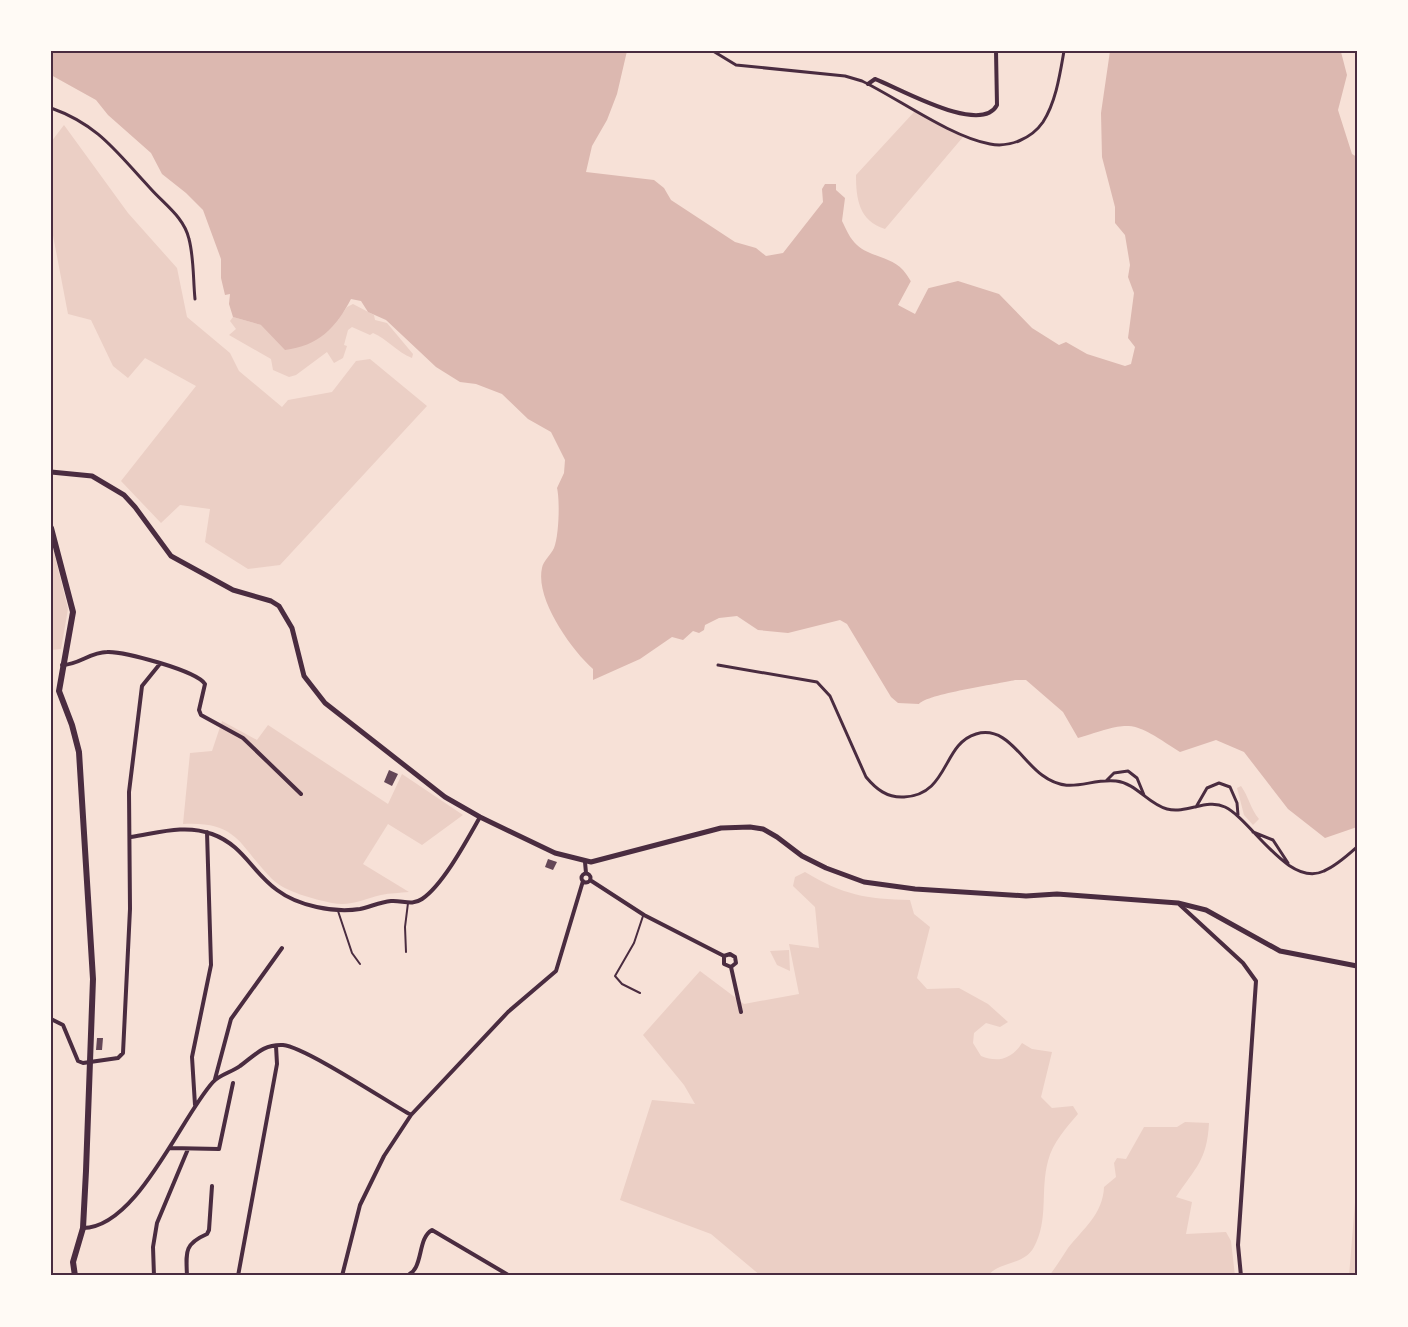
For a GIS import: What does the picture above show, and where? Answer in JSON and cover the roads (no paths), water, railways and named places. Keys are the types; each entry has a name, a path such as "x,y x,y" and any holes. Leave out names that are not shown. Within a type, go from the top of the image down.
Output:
{"main road":[{"path":"51,528 73,612 58,691 72,725 80,761 81,813 93,979 80,1211 82,1228 73,1262 75,1276"}],"street":[{"path":"713,51 736,65 845,76 868,84 977,140 992,144 1014,143 1026,137 1042,123 1051,104 1064,51"},
{"path":"868,84 875,79 952,111 973,116 986,114 997,105 996,51"},
{"path":"51,108 90,127 102,137 126,159 183,223 189,239 195,299"},
{"path":"51,472 92,476 135,507 171,556 233,590 271,601 279,606 292,628 304,676 317,696 420,779 480,817 555,854 585,862 621,856 721,828 750,827 763,829 802,856 845,877 879,885 959,892 1026,896 1057,894 1178,903 1206,910 1289,954 1357,966"},
{"path":"63,665 74,665 89,656 106,652 133,654 192,674 204,682 199,710 201,715 243,738 301,794"},
{"path":"51,1019 63,1025 78,1060 90,1063 118,1058 123,1053 126,1044 131,837 129,792 142,686 159,664"},
{"path":"718,665 818,682 830,696 866,777 874,787 894,797 917,794 934,784 963,741 983,732 991,733 1007,741 1040,774 1050,780 1071,786 1119,781 1167,809 1215,804 1238,817 1289,864 1304,872 1323,872 1357,847"},
{"path":"1106,781 1114,773 1128,771 1137,778 1145,796"},
{"path":"1196,807 1207,788 1219,783 1230,787 1234,794 1238,817"},
{"path":"131,837 177,829 207,832 234,845 267,881 283,894 338,911 363,909 392,901 408,903 424,898 456,858 480,817"},
{"path":"195,1106 192,1057 211,965 207,832"},
{"path":"1253,832 1273,840 1286,856 1289,864"},
{"path":"585,862 586,873 590,875 590,880"},
{"path":"342,1276 360,1205 384,1156 411,1115 508,1012 556,970 583,881 582,876 586,873"},
{"path":"583,881 590,880 644,915 724,956 730,954 735,957 736,963 732,967"},
{"path":"1178,903 1243,963 1253,973 1256,981 1238,1245 1240,1276"},
{"path":"82,1228 99,1224 114,1215 149,1179 195,1106 215,1080 231,1019 282,948"},
{"path":"724,956 724,964 732,967"},
{"path":"732,967 741,1012"},
{"path":"238,1276 276,1064 276,1046"},
{"path":"215,1080 228,1074 261,1048 290,1047 303,1052 411,1115"},
{"path":"170,1148 219,1149 233,1083"},
{"path":"154,1276 153,1247 157,1223 188,1149"},
{"path":"187,1276 189,1246 196,1238 207,1234 209,1230 212,1186"},
{"path":"407,1276 415,1269 427,1235 432,1230 510,1276"}],"lane":[{"path":"406,952 408,903"},
{"path":"338,911 352,952 360,964"},
{"path":"640,993 615,976 634,943 644,915"}]}
